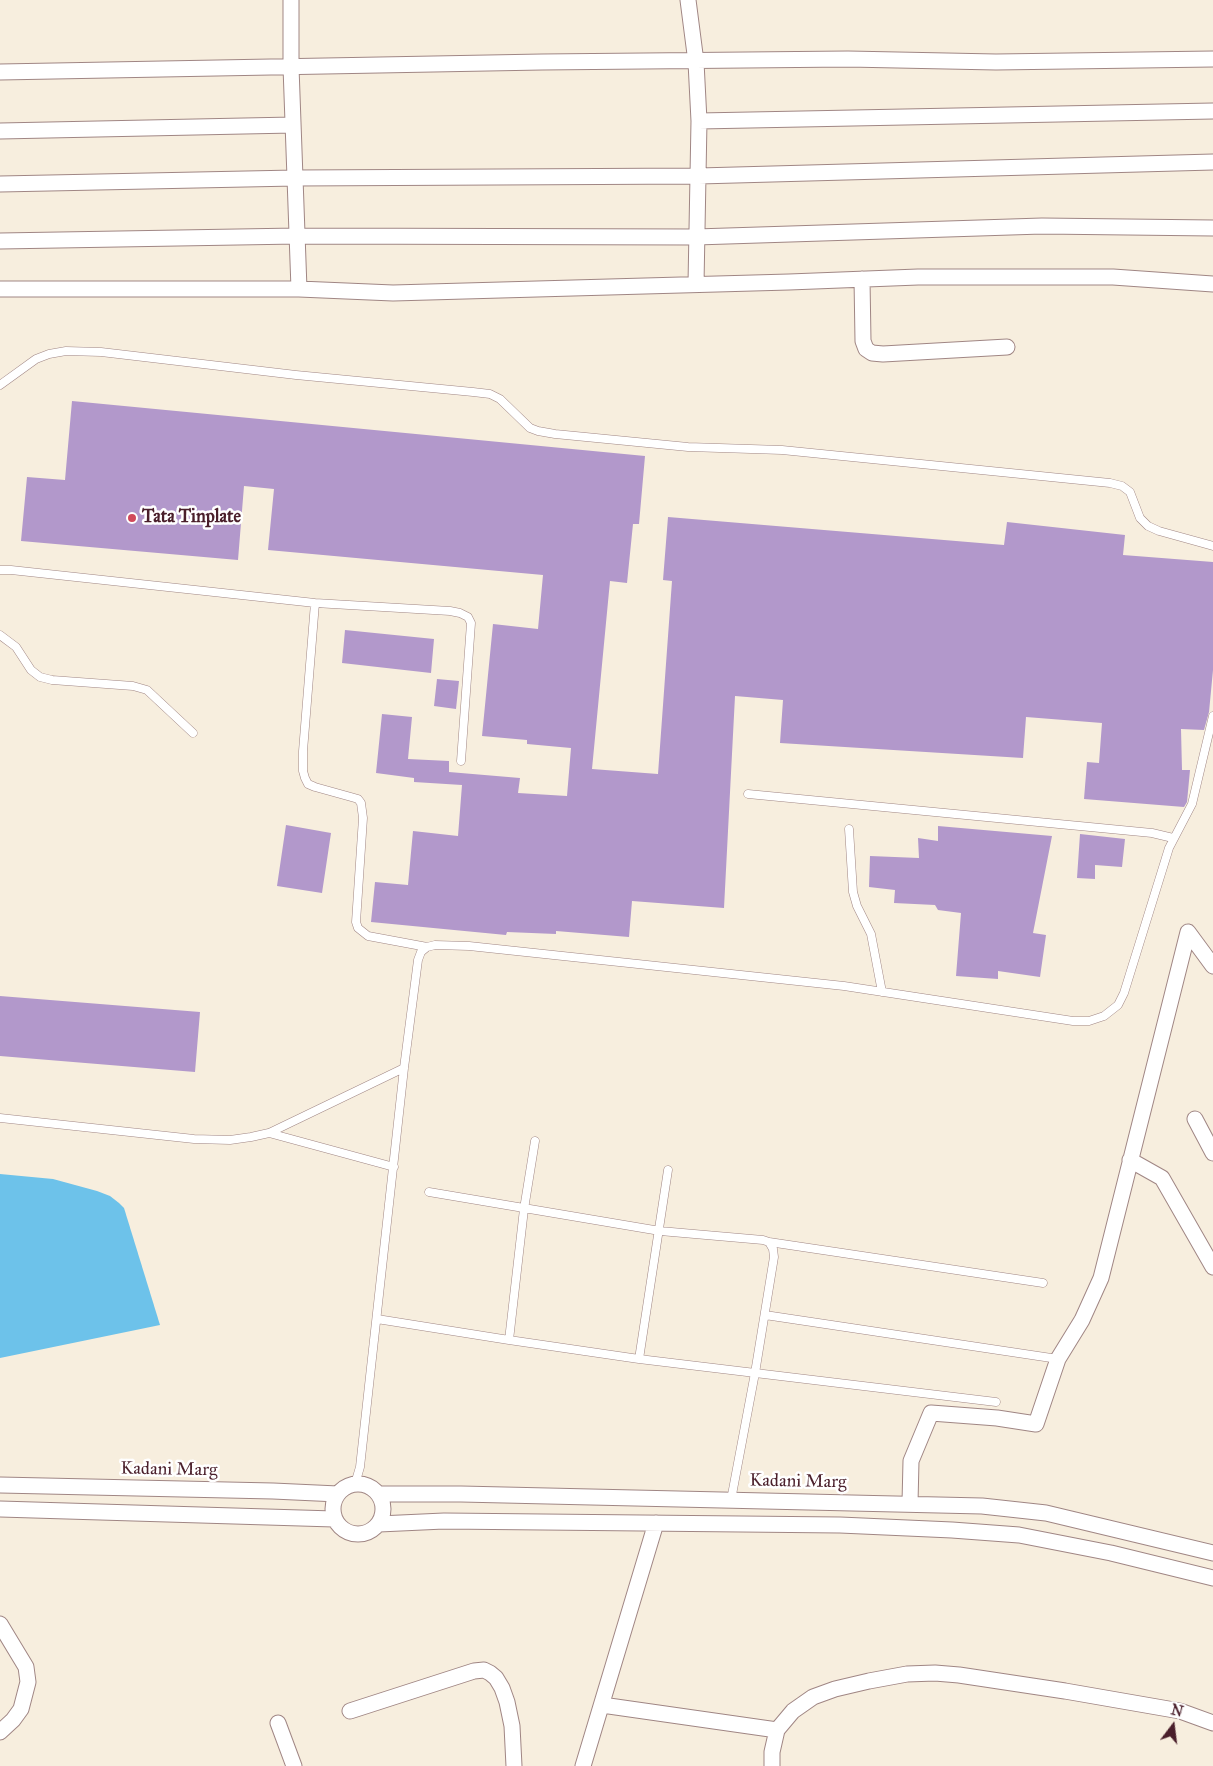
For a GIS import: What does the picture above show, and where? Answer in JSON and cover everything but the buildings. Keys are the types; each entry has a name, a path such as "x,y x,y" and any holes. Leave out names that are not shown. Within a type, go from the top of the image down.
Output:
{"street":[{"path":"291,0 291,67 299,289"},
{"path":"688,0 696,62 699,120 696,284"},
{"path":"0,72 551,62 848,59 996,62 1213,59"},
{"path":"699,120 1213,112"},
{"path":"0,131 293,124"},
{"path":"0,184 295,178 699,176 1213,162"},
{"path":"0,241 297,236 696,237 1042,226 1213,228"},
{"path":"0,289 299,289 392,293 918,277 1113,278 1213,284"},
{"path":"862,279 863,341 866,350 872,353 1007,347"},
{"path":"910,1503 911,1460 932,1413 997,1418 1036,1424 1058,1359 1082,1320 1101,1278 1188,932 1213,966"},
{"path":"1195,1119 1213,1153"},
{"path":"1130,1160 1162,1178 1213,1267"},
{"path":"355,1484 372,1488 378,1494 383,1509 378,1524 373,1530 358,1535 344,1530 334,1519 333,1506 338,1494 343,1489 355,1484"},
{"name":"Kadani Marg","path":"0,1485 263,1490 338,1494"},
{"name":"Kadani Marg","path":"378,1494 470,1494 982,1506 1046,1513 1213,1553"},
{"path":"0,1509 334,1519"},
{"path":"378,1524 444,1521 840,1526 1019,1535 1111,1553 1213,1578"},
{"path":"583,1766 656,1523"},
{"path":"0,1624 26,1668 28,1682 21,1709 13,1720 0,1732"},
{"path":"350,1712 474,1671 484,1670 496,1678 507,1702 512,1726 514,1766"},
{"path":"772,1766 772,1752 778,1730 793,1711 813,1697 834,1689 907,1674 935,1673 1055,1690 1180,1711 1213,1723"},
{"path":"602,1705 778,1730"},
{"path":"278,1723 294,1766"}],"lane":[{"path":"0,385 36,359 66,351 101,352 296,375 490,394 500,399 530,428 555,434 688,448 782,450 1110,483 1127,488 1140,518 1148,526 1159,531 1213,546"},
{"path":"0,570 315,603 460,613 468,617 472,622 461,761"},
{"path":"315,603 303,751 305,778 308,784 358,799 361,803 363,818 356,922 358,928 368,936 427,948"},
{"path":"0,635 16,647 31,670 40,677 52,680 133,686 147,690 193,733"},
{"path":"355,1484 360,1467 404,1068 418,960 422,952 435,945 469,946 834,985 1074,1021 1089,1021 1104,1016 1118,1006 1124,993 1173,838 1185,820 1192,804 1213,716"},
{"path":"748,794 1152,832 1173,838"},
{"path":"849,829 853,892 857,906 871,934 882,992"},
{"path":"0,1118 194,1139 230,1140 270,1133 404,1068"},
{"path":"270,1133 394,1167"},
{"path":"509,1340 524,1209 535,1141"},
{"path":"639,1359 668,1170"},
{"path":"429,1192 660,1232 763,1240 1043,1282"},
{"path":"731,1500 755,1373 774,1257 773,1249 768,1242"},
{"path":"765,1315 1058,1359"},
{"path":"377,1319 639,1359 996,1402"}],"water":[{"path":"0,1174 53,1179 97,1191 110,1196 119,1203 124,1208 160,1325 0,1358"}],"place":[{"name":"Tata Tinplate","path":"132,518"}]}
